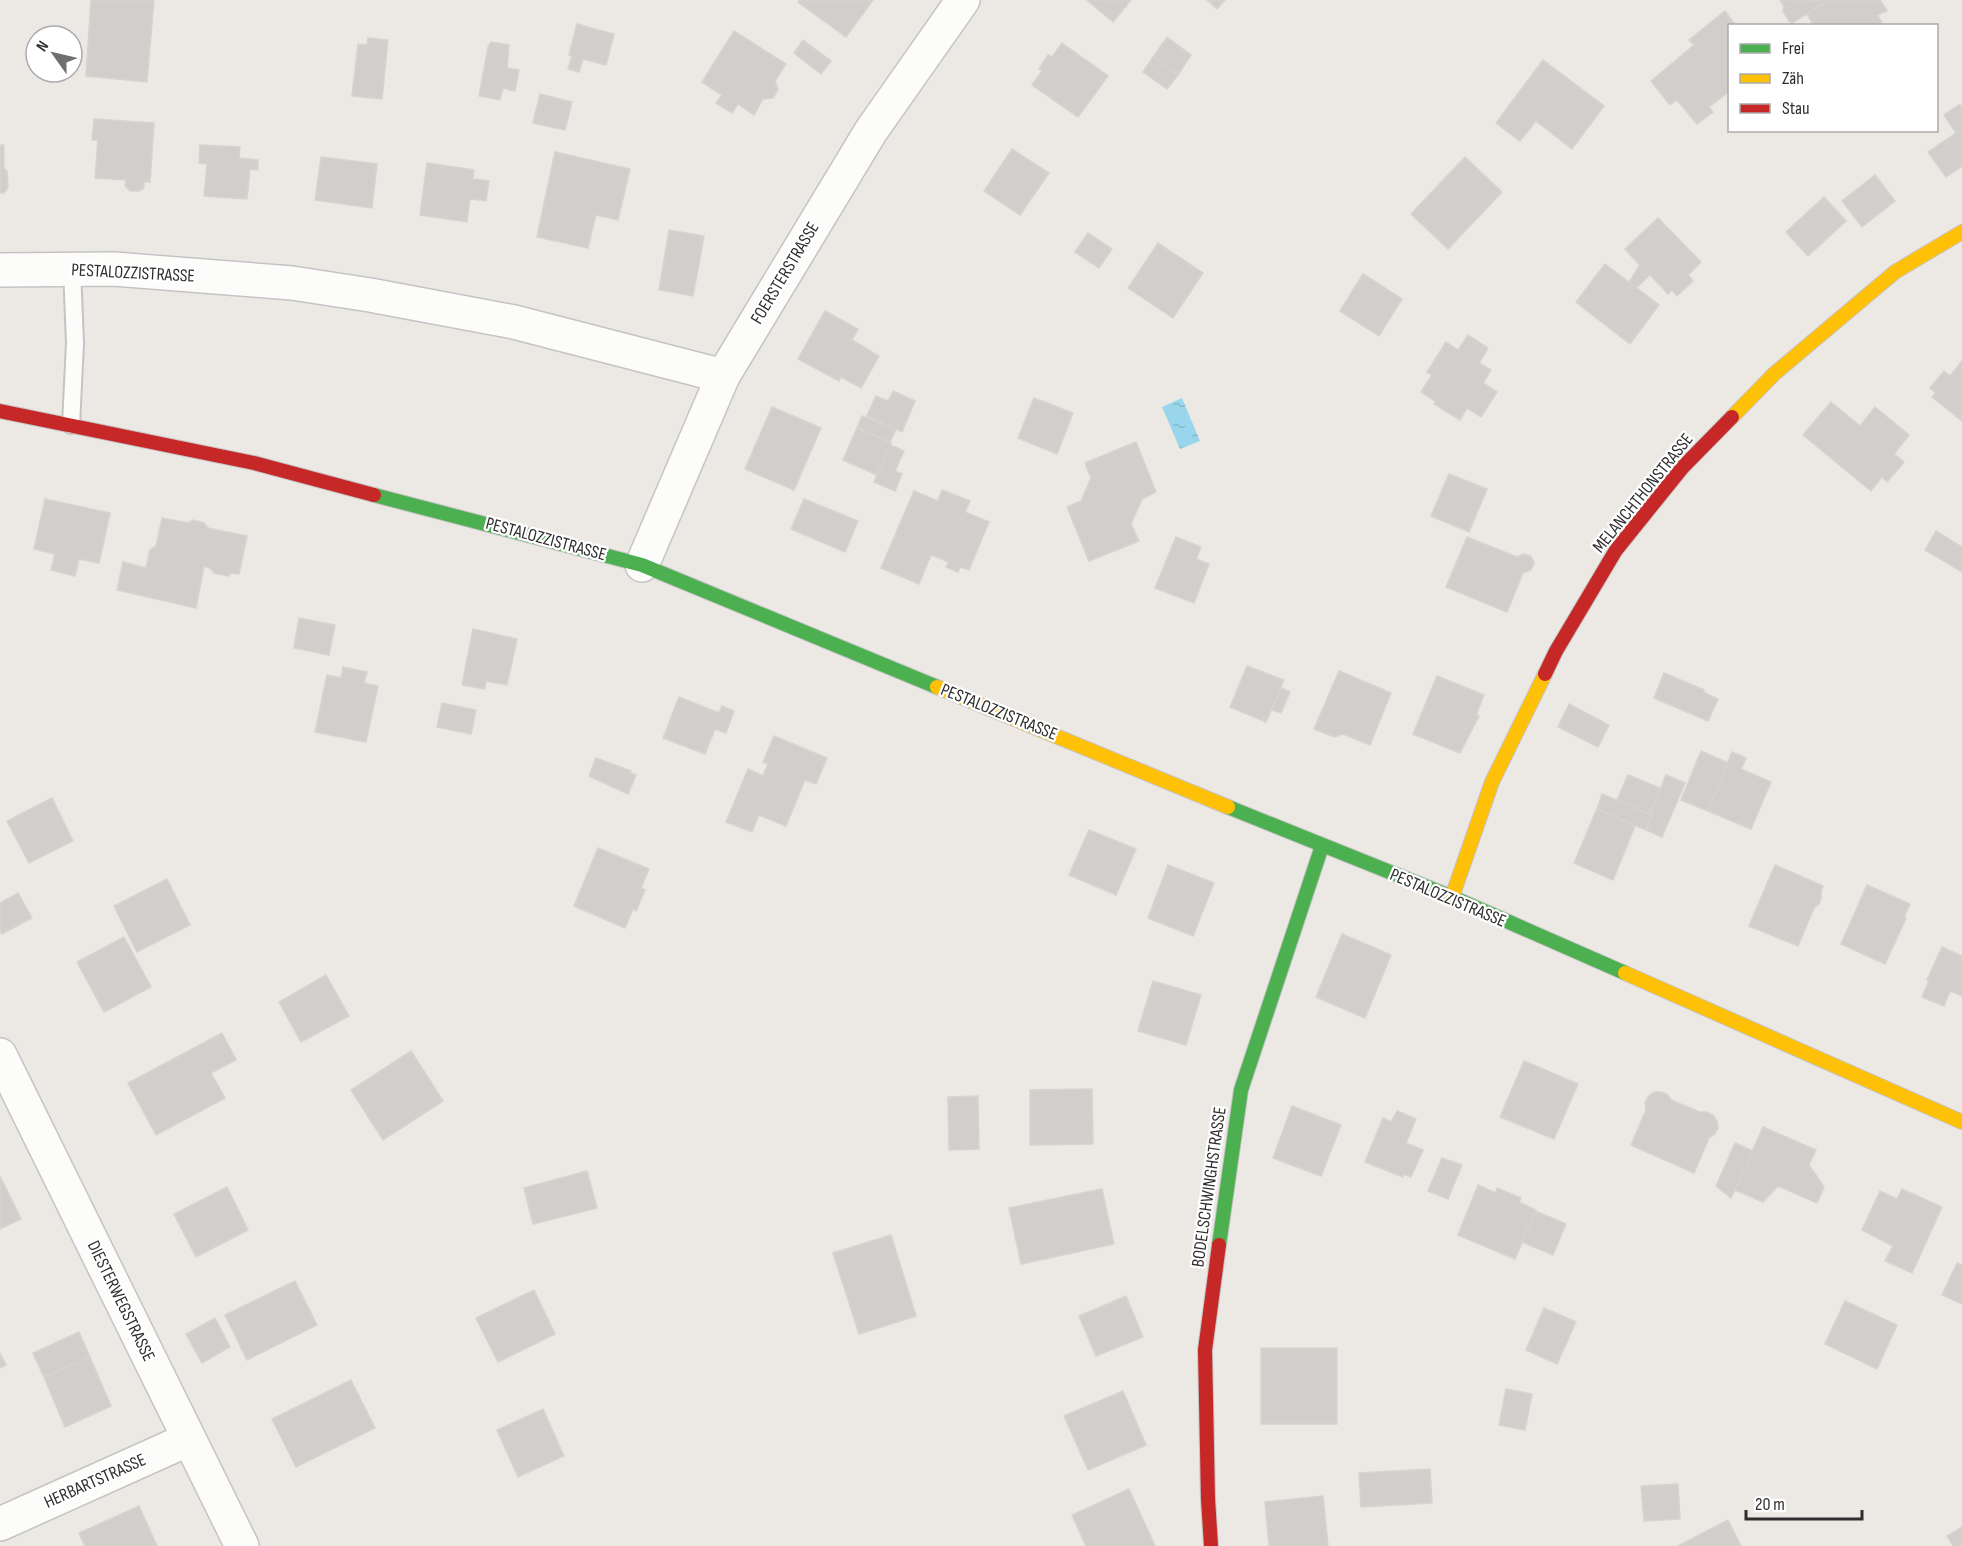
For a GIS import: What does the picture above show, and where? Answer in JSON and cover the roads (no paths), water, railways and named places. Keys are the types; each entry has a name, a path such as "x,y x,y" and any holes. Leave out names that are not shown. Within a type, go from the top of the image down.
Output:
{"street":[{"name":"FOERSTERSTRASSE","path":"642,564 723,376 871,131 963,0"},
{"name":"MELANCHTHONSTRASSE","path":"1452,897 1492,782 1556,651 1616,550 1682,468 1774,374 1895,272 1962,232"},
{"name":"PESTALOZZISTRASSE","path":"0,270 114,269 292,284 370,295 514,322 723,376"},
{"name":"PESTALOZZISTRASSE","path":"0,411 254,463 642,564 1322,846 1452,897 1962,1122"},
{"name":"BODELSCHWINGHSTRASSE","path":"1211,1546 1205,1350 1241,1090 1322,846"},
{"name":"DIESTERWEGSTRASSE","path":"0,1055 242,1546"},
{"name":"HERBARTSTRASSE","path":"0,1524 189,1438"}],"lane":[{"path":"71,425 75,343 72,269"}],"water":[{"path":"1182,398 1200,441 1180,449 1162,407"}]}
